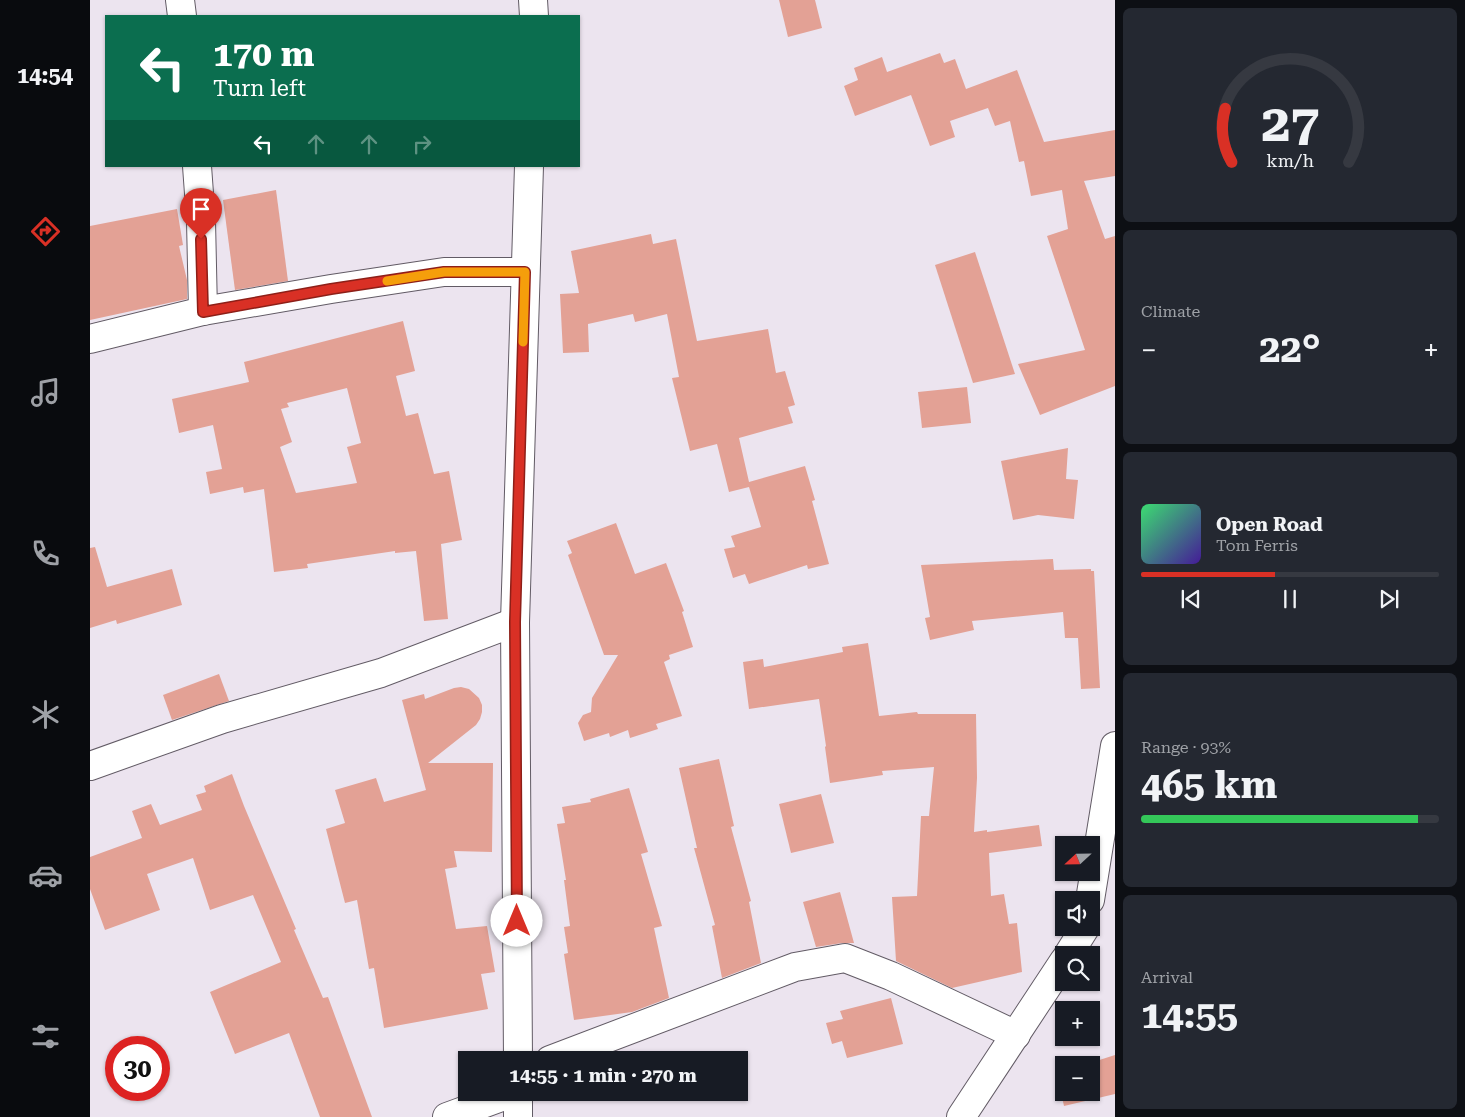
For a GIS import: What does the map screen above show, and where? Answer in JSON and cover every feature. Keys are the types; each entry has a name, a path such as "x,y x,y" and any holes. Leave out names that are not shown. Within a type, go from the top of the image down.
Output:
{"street":[{"path":"180,0 182,15"},
{"path":"533,0 534,15"},
{"path":"197,167 201,221 203,312"},
{"path":"518,1051 515,622 529,167"},
{"path":"90,339 203,312 331,289 444,272 525,272"},
{"path":"90,766 222,719 381,673 515,622"},
{"path":"1092,891 1115,746"},
{"path":"574,1051 795,967 845,958 891,976 1016,1036"},
{"path":"961,1117 1055,975"},
{"path":"447,1117 492,1101"},
{"path":"517,1101 518,1117"}],"building":[{"path":"779,0 815,0 822,28 788,37"},
{"path":"940,53 944,63 955,59 966,89 1017,70 1044,142 1115,130 1115,176 1084,181 1105,239 1115,236 1115,386 1040,415 1018,364 1085,350 1047,236 1068,229 1062,190 1031,196 1024,161 1019,162 1010,121 995,126 988,108 950,121 955,137 930,146 911,95 855,116 844,86 858,80 854,68 882,57 887,72"},
{"path":"276,190 288,281 235,290 223,200"},
{"path":"177,209 183,245 179,246 187,280 187,299 90,320 90,226"},
{"path":"651,234 653,244 676,239 697,341 768,329 776,373 785,371 795,405 788,407 793,423 739,438 749,482 805,466 815,500 812,501 829,564 808,569 807,565 749,584 745,574 733,578 724,549 735,547 731,536 761,527 749,487 729,492 717,444 690,451 672,378 679,377 667,314 635,322 633,314 588,324 589,352 563,353 560,294 579,293 571,251"},
{"path":"975,252 1015,374 973,383 935,265"},
{"path":"403,321 415,371 396,376 406,416 418,413 434,474 449,471 462,540 441,544 448,619 424,621 416,551 395,553 395,551 307,564 308,568 274,572 264,489 244,493 243,487 210,494 206,472 222,469 213,425 179,433 172,399 249,382 244,362","holes":["347,388 361,443 347,447 357,483 296,493 280,447 292,442 281,409 289,407 287,403"]},
{"path":"967,387 971,423 922,428 918,392"},
{"path":"1068,448 1066,479 1078,480 1074,519 1038,515 1013,520 1001,461"},
{"path":"616,523 635,574 666,563 684,611 682,612 693,647 669,655 670,659 664,662 682,716 656,724 658,729 630,738 628,730 610,737 609,733 584,741 578,723 583,715 591,712 592,698 618,655 604,655 568,555 572,553 567,541"},
{"path":"95,547 107,587 172,569 182,605 117,624 116,620 90,628 90,548"},
{"path":"1053,559 1054,570 1091,569 1091,571 1094,571 1100,688 1081,689 1078,638 1065,638 1063,612 972,621 974,630 930,640 925,618 930,617 921,565"},
{"path":"868,643 879,716 917,712 918,714 976,714 977,778 974,832 1039,825 1042,846 989,853 991,896 1004,894 1009,924 1017,923 1022,972 952,988 896,961 892,897 917,896 921,816 929,816 934,767 882,771 883,775 830,783 819,699 749,709 743,662 763,659 764,667 843,652 842,647"},
{"path":"219,674 229,701 172,720 163,695"},
{"path":"461,687 469,689 479,698 482,705 480,719 476,725 428,763 493,763 492,852 454,851 457,867 445,869 456,929 487,926 495,972 481,974 488,1009 384,1028 374,968 369,969 357,900 345,903 326,829 345,823 335,790 376,778 384,802 426,790 402,700 424,694 425,699"},
{"path":"719,759 734,826 731,827 751,901 749,902 761,963 722,978 712,926 715,925 694,848 697,848 679,768"},
{"path":"232,774 323,998 328,997 372,1117 320,1117 289,1033 235,1054 210,992 281,962 253,895 210,910 193,858 147,874 160,910 105,930 90,889 90,857 142,838 132,811 151,804 160,825 202,810 196,795 206,792 204,786"},
{"path":"629,788 648,852 641,854 662,926 654,928 669,998 632,1012 574,1020 564,954 568,953 564,927 570,926 564,880 566,880 557,824 565,823 562,807 591,802 590,799"},
{"path":"821,794 834,843 791,853 779,804"},
{"path":"840,892 854,943 816,947 803,902"},
{"path":"891,998 903,1044 847,1058 842,1041 832,1044 826,1023 843,1019 840,1011"},
{"path":"1115,1055 1115,1094 1100,1098 1100,1060"},
{"path":"1063,1101 1085,1101 1064,1106"}],"slow traffic":[{"path":"387,281 444,272 525,272 523,342"}],"route":[{"path":"201,239 203,312 331,289 444,272 525,272 515,622 517,921"}]}
